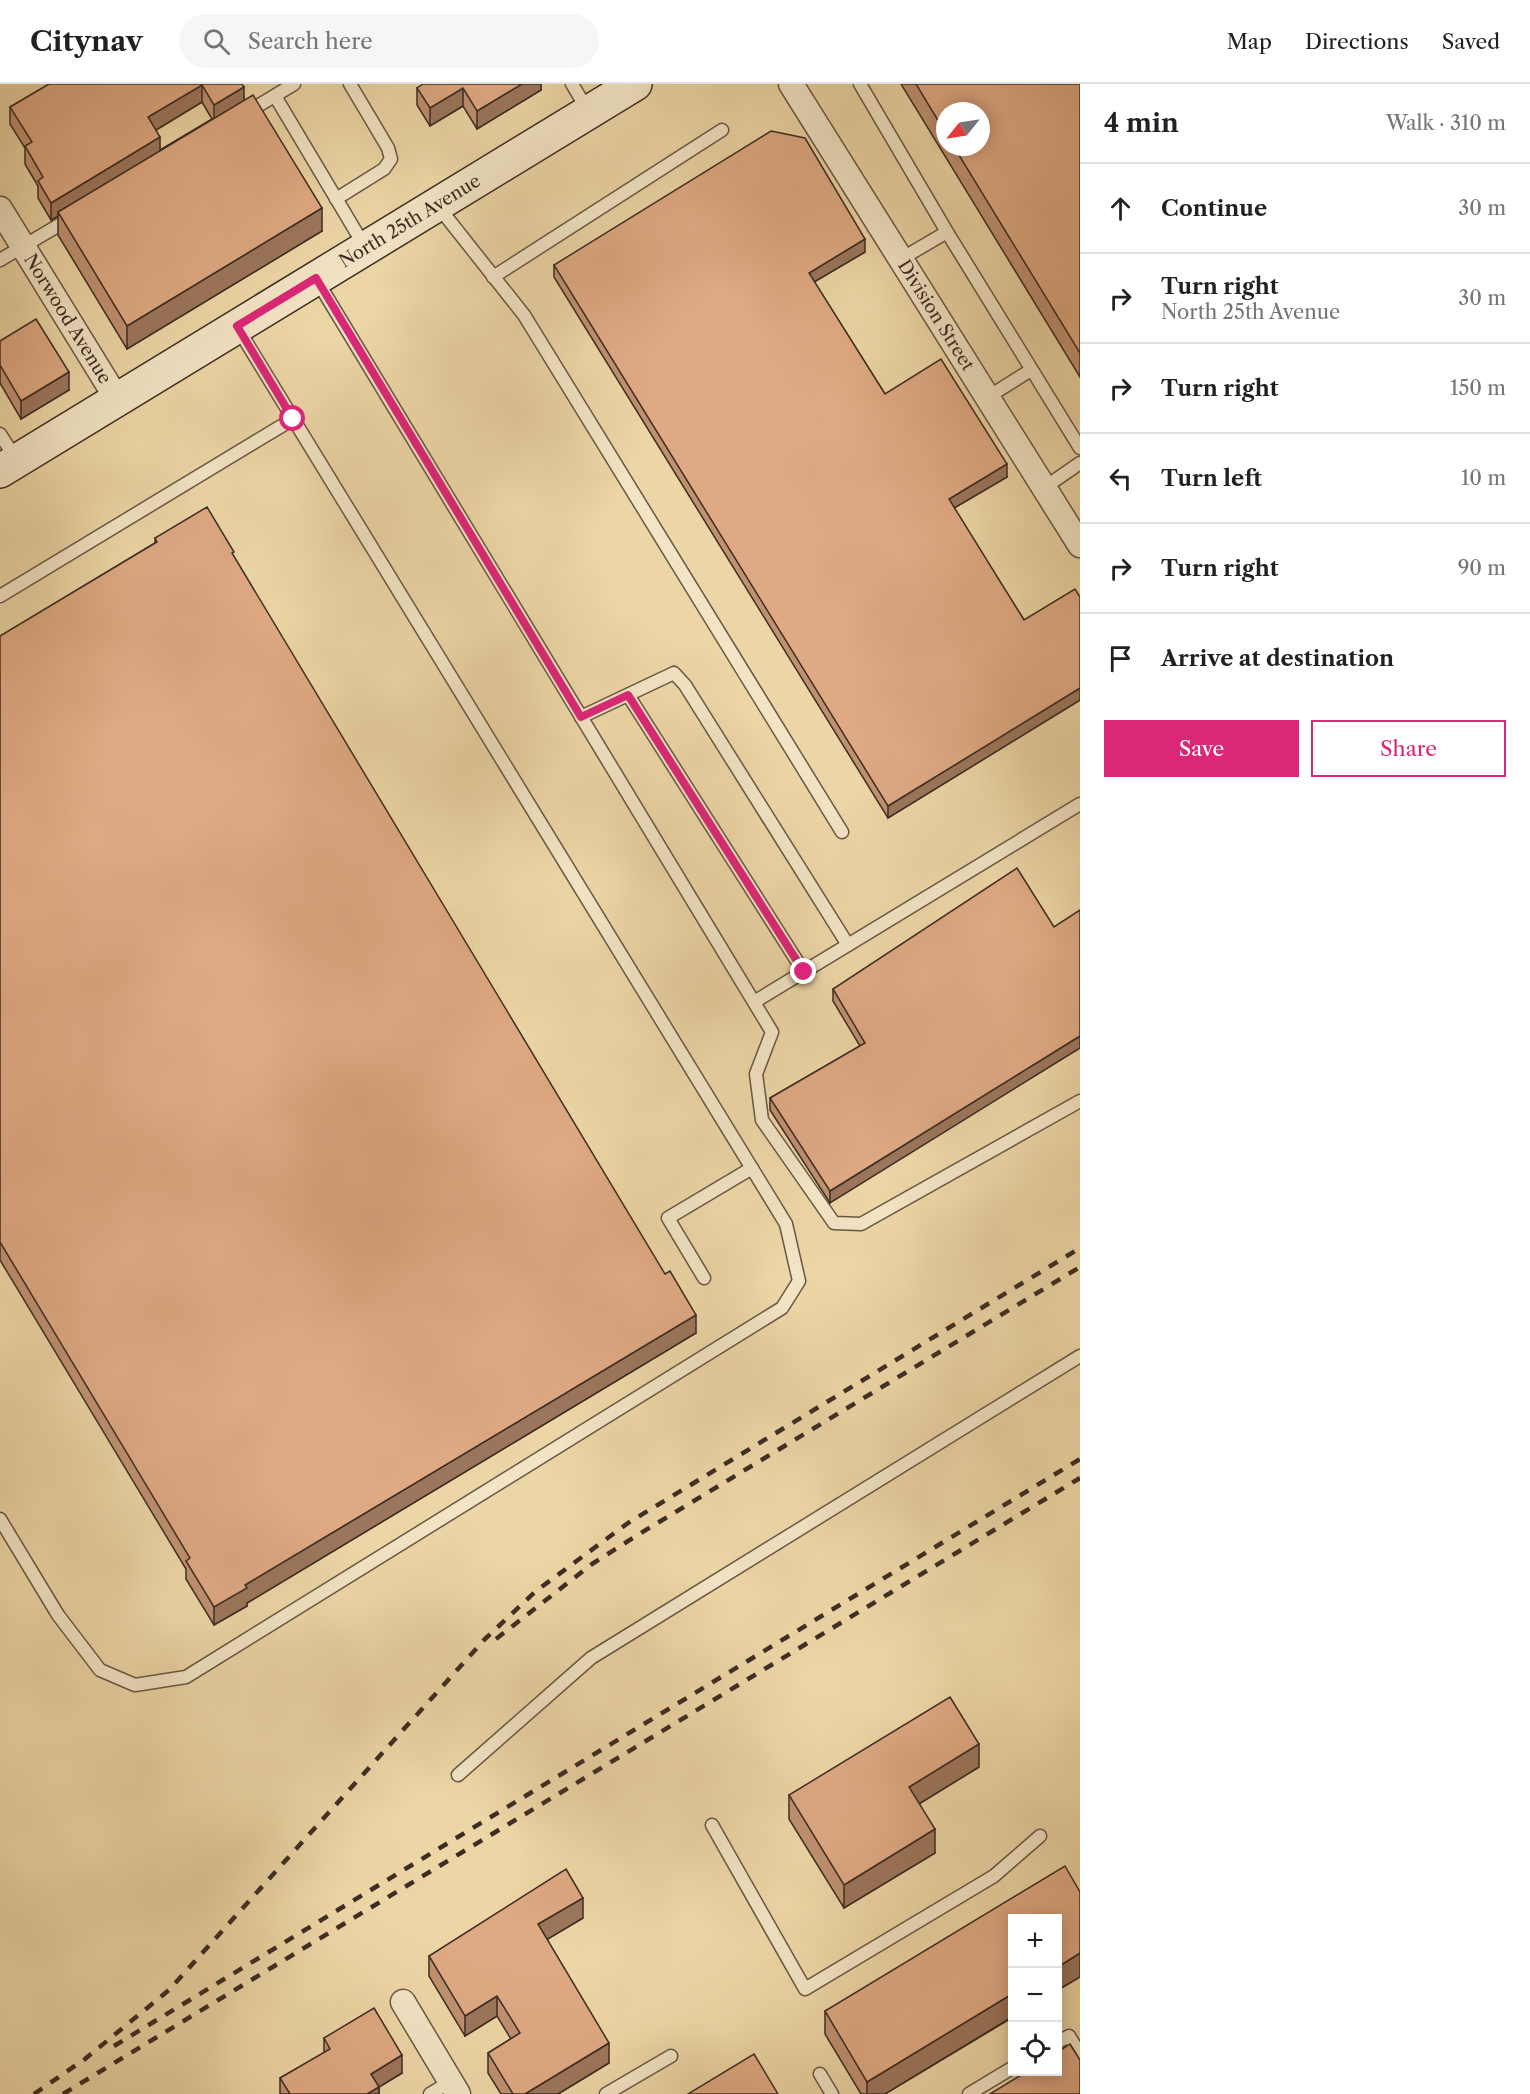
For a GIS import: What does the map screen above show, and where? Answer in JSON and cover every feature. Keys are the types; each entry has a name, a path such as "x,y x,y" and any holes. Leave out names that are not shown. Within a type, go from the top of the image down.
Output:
{"main road":[{"name":"North 25th Avenue","path":"6,455 117,399 635,84"}],"street":[{"name":"Division Street","path":"791,84 1080,545"},
{"name":"Norwood Avenue","path":"0,208 117,399"},
{"path":"403,2002 446,2090"}],"lane":[{"path":"235,120 294,84"},
{"path":"336,199 384,169 391,159 388,148 350,84"},
{"path":"572,84 589,112"},
{"path":"860,84 947,232 1080,448"},
{"path":"275,96 366,248"},
{"path":"494,276 722,130"},
{"path":"437,204 524,315 842,832"},
{"path":"0,260 84,210"},
{"path":"901,259 947,232"},
{"path":"316,278 772,1032 756,1074 762,1120 834,1223 861,1224 1080,1101"},
{"path":"0,1519 58,1615 100,1670 135,1685 186,1677 782,1308 799,1281 786,1224 237,326"},
{"path":"988,397 1031,370"},
{"path":"0,596 293,419"},
{"path":"1044,488 1080,463"},
{"path":"581,717 674,673 685,685 848,945"},
{"path":"628,695 804,972"},
{"path":"754,1002 1080,804"},
{"path":"704,1278 668,1218 752,1168"},
{"path":"458,1775 591,1658 1080,1356"},
{"path":"711,1825 805,1989 993,1876 1040,1836"},
{"path":"1062,2040 1069,2036 1080,2054"},
{"path":"606,2094 671,2056"},
{"path":"969,2094 1008,2070"},
{"path":"820,2074 832,2094"}],"building":[{"path":"49,84 242,84 244,87 214,105 202,85 148,117 160,137 51,203 38,181 43,177 25,146 32,142 10,107"},
{"path":"423,84 522,84 477,111 463,88 430,108 417,88"},
{"path":"916,84 1080,84 1080,353 960,156 990,156 990,102 936,102 936,117"},
{"path":"253,95 322,208 127,326 58,212"},
{"path":"771,131 805,138 865,239 809,273 885,394 941,359 1007,464 949,499 1024,620 1075,589 1080,597 1080,688 888,806 554,265"},
{"path":"36,319 69,372 21,401 0,365 0,341"},
{"path":"207,507 234,552 232,553 665,1274 670,1271 696,1315 245,1585 247,1588 214,1607 186,1561 190,1558 0,1242 0,636 157,542 155,538"},
{"path":"1017,868 1054,927 1080,910 1080,1036 830,1191 770,1098 865,1043 833,989"},
{"path":"950,1697 979,1744 909,1787 935,1829 844,1885 789,1795"},
{"path":"1065,1866 1080,1892 1080,1953 1062,1964 1062,1914 1008,1914 1008,1996 867,2082 825,2011"},
{"path":"566,1869 583,1898 538,1924 609,2043 525,2094 513,2094 488,2053 520,2033 497,1996 465,2016 429,1956"},
{"path":"374,2008 402,2055 371,2074 379,2087 367,2094 290,2094 280,2078 330,2049 324,2038"},
{"path":"1070,2044 1080,2060 1080,2094 990,2094 1019,2076 1062,2076 1062,2049"},
{"path":"754,2054 778,2094 688,2094"}],"railway":[{"path":"34,2094 85,2059 169,1990 485,1639 536,1591 628,1523 1080,1248"},
{"path":"496,1639 592,1564 1080,1267"},
{"path":"114,2046 1080,1459"},
{"path":"63,2094 1080,1478"}],"route":[{"path":"293,419 237,326 316,278 581,717 628,695 804,972"}]}
